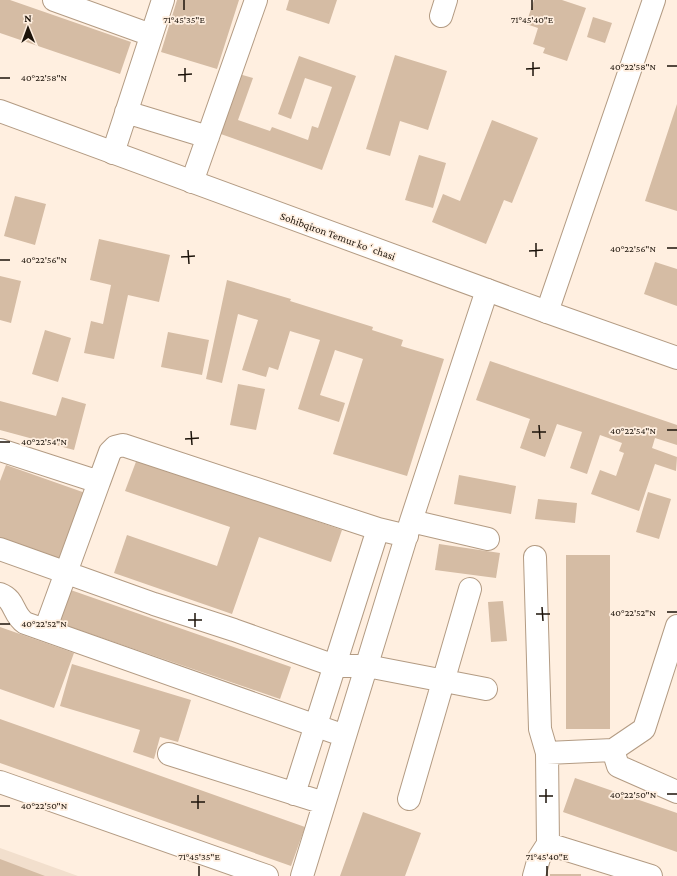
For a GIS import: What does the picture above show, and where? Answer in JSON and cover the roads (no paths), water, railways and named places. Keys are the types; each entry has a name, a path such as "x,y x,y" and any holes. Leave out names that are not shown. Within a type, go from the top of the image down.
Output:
{"main road":[{"path":"54,0 151,36"},
{"path":"113,153 163,0"},
{"path":"192,182 256,0"},
{"path":"546,312 654,0"},
{"name":"Sohibqiron Temur koʻchasi","path":"0,111 546,312 677,358"},
{"path":"126,112 208,137"},
{"path":"302,876 409,528 487,290"},
{"path":"45,630 110,452 114,446 123,445 378,529 409,528 488,539"},
{"path":"0,450 99,482"},
{"path":"294,794 378,529"},
{"path":"0,549 334,666 367,666 486,689"},
{"path":"534,876 539,858 548,844 548,753 540,729 535,557"},
{"path":"409,799 470,589"},
{"path":"0,594 7,597 12,603 18,618 25,623 345,736"},
{"path":"356,600 384,609"},
{"path":"548,753 613,750 644,729 677,626"},
{"path":"613,750 618,766 677,792"},
{"path":"169,754 324,803"},
{"path":"0,782 267,876"},
{"path":"548,844 608,870 651,876"}]}
